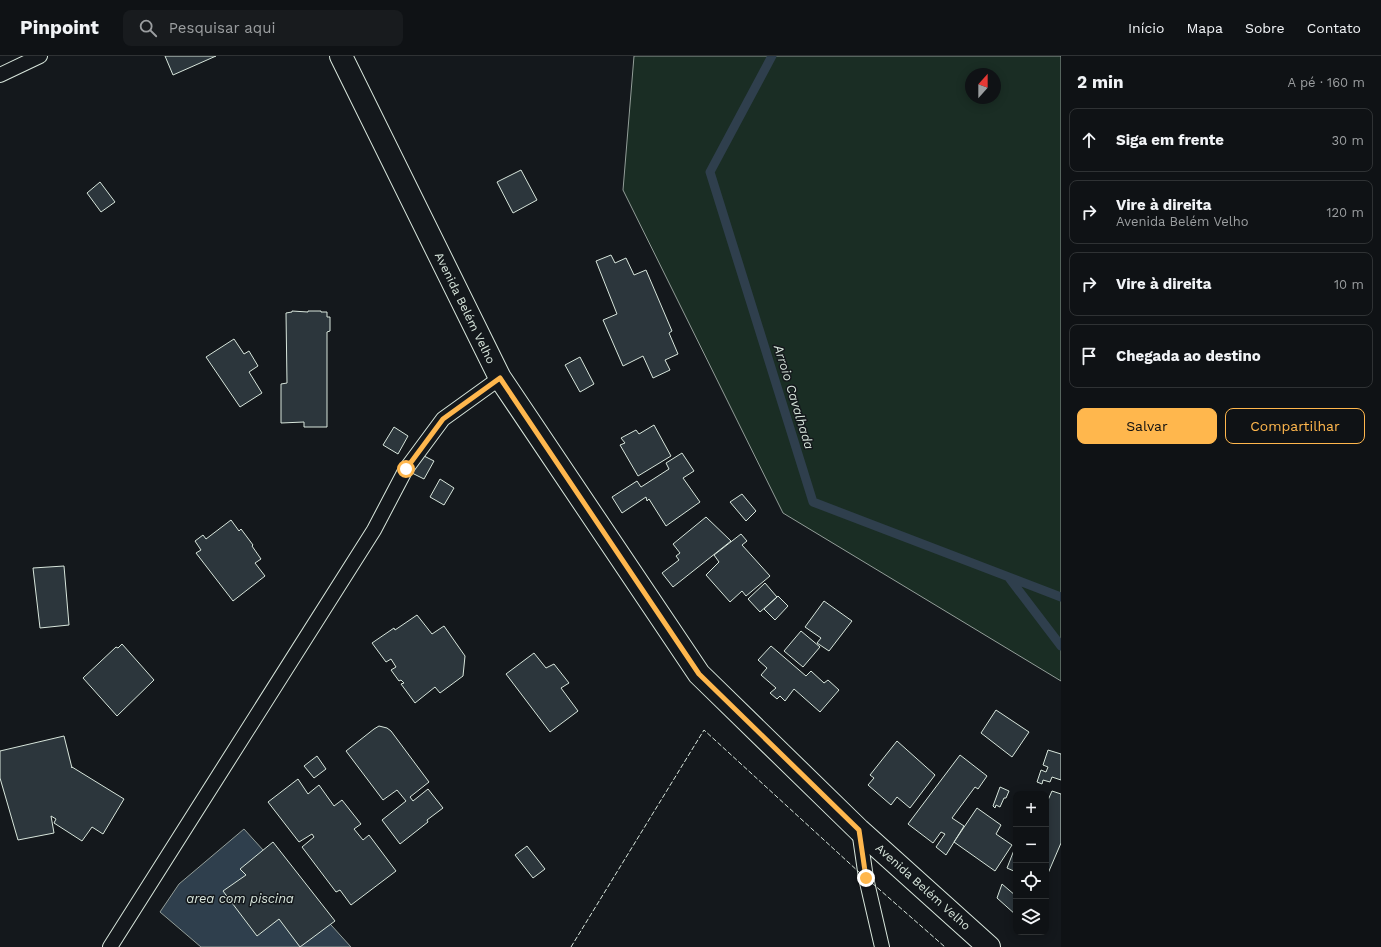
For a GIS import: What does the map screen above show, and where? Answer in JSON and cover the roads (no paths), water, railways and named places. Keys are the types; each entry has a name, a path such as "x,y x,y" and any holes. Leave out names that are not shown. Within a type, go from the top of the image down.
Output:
{"main road":[{"name":"Avenida Belém Velho","path":"341,56 500,378 699,674 859,830 989,947"}],"lane":[{"path":"0,75 40,56"},
{"path":"110,947 374,530 406,469 443,419 500,378"},
{"path":"859,830 866,878 882,947"}],"water":[{"name":"area com piscina","path":"244,829 351,947 201,947 160,912 179,884"}],"waterway":[{"name":"Arroio Cavalhada","path":"772,56 710,172 813,502 1061,597"},
{"path":"1010,579 1061,646"}]}
